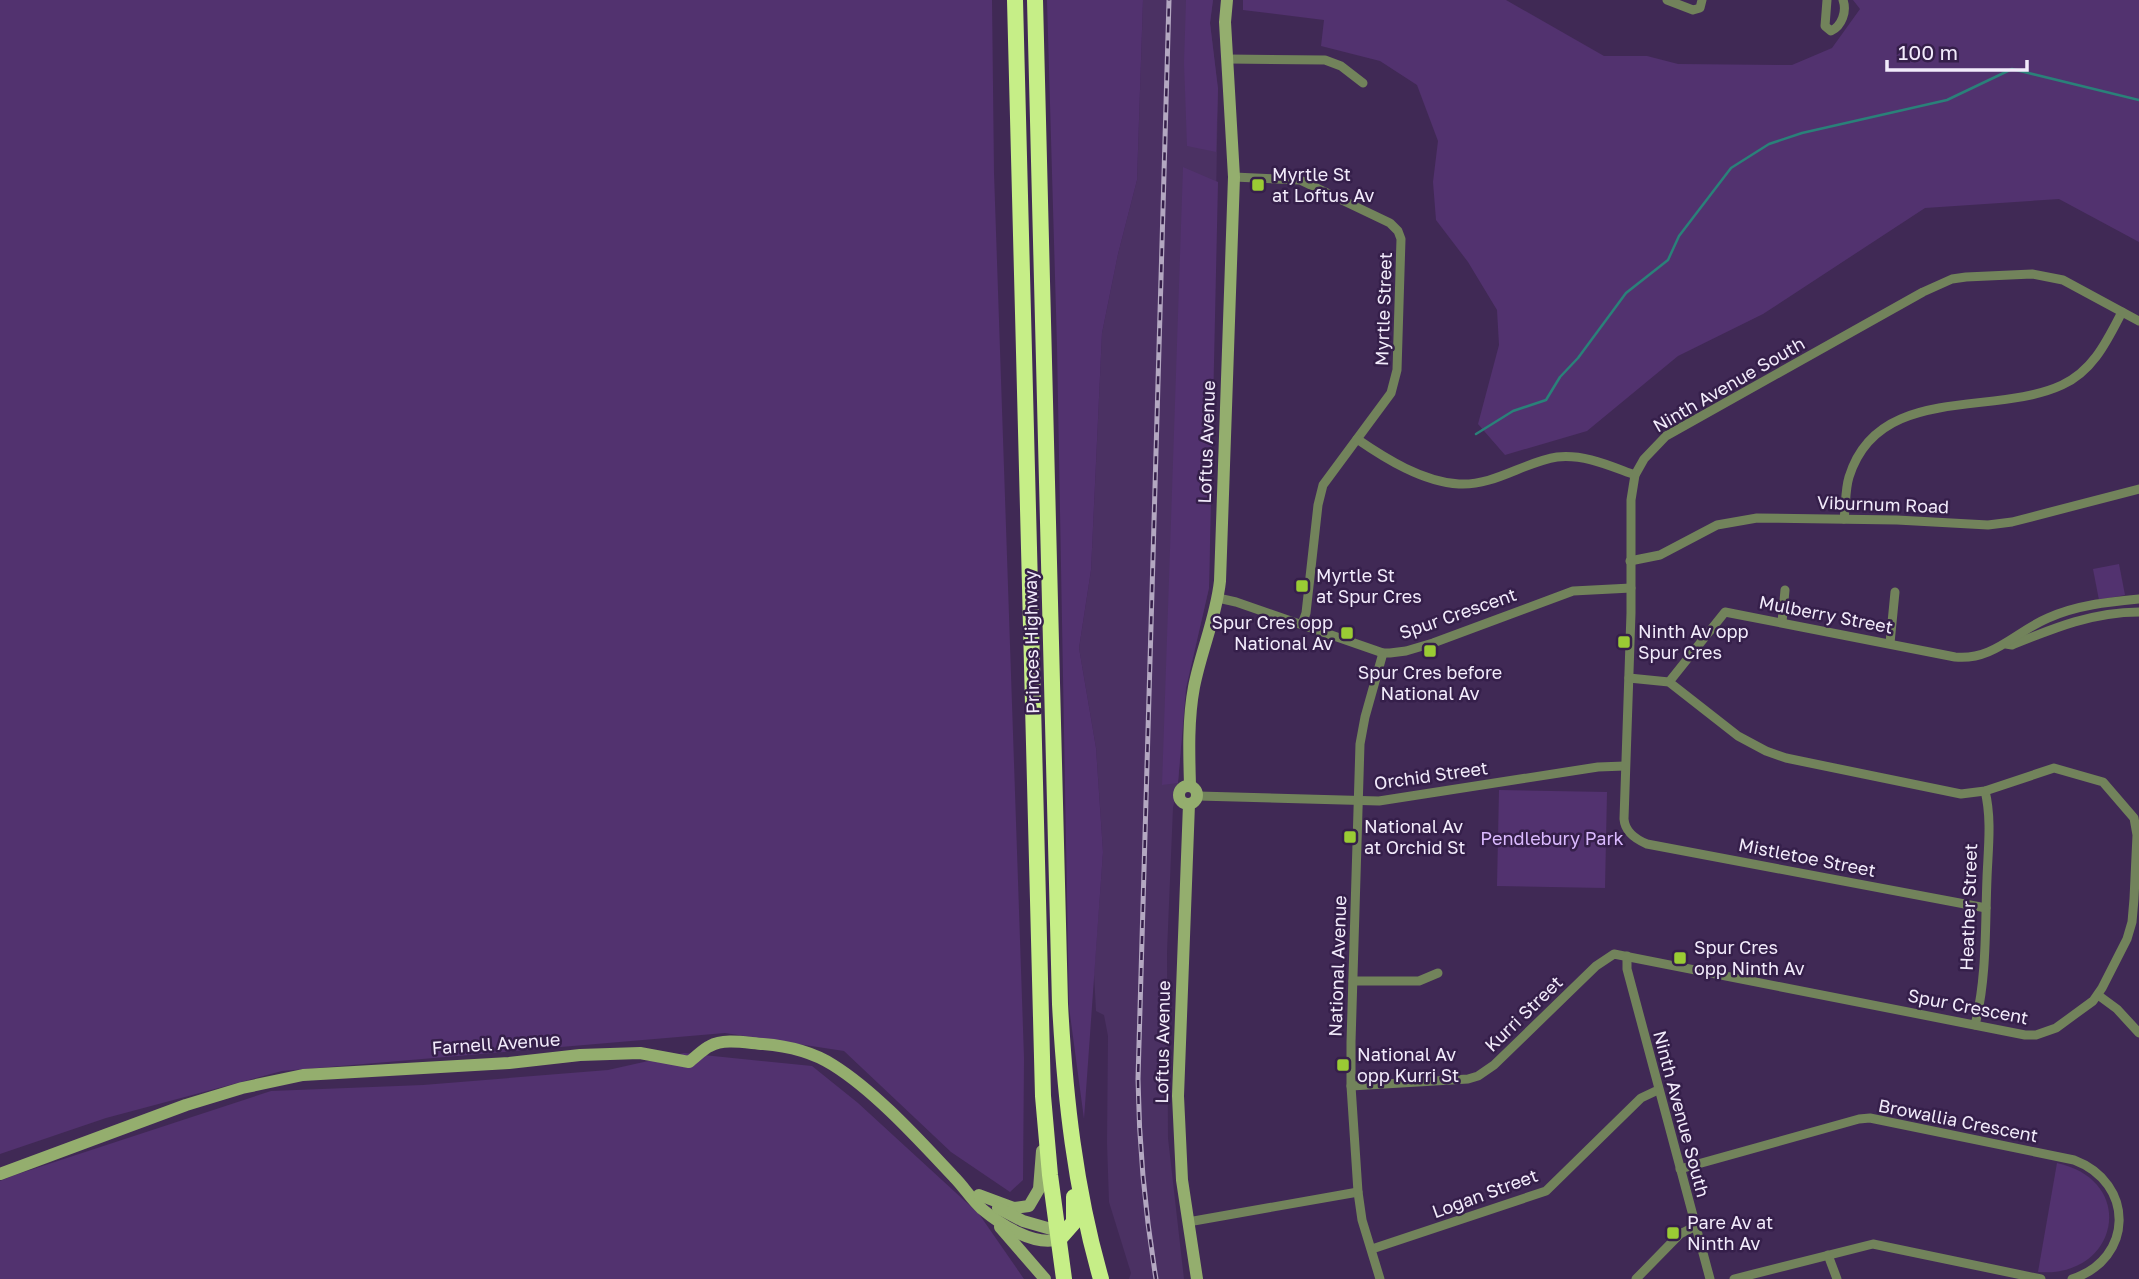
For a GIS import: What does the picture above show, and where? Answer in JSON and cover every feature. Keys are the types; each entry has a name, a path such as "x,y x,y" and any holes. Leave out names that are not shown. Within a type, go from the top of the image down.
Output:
{"highway":[{"name":"Princes Highway","path":"1015,0 1043,1096 1064,1279"},
{"name":"Princes Highway","path":"1035,0 1060,1004 1069,1125 1088,1230 1100,1276"},
{"path":"1069,1125 1076,1215 1073,1225 1060,1235 1087,1251 1100,1276"}],"main road":[{"name":"Loftus Avenue","path":"1197,1279 1182,1180 1178,1063 1192,795 1189,739 1193,691 1218,598 1234,177 1227,59 1227,0"},
{"name":"Farnell Avenue","path":"0,1174 186,1105 275,1080 303,1075 509,1063 580,1055 640,1053 689,1062 711,1044 737,1042 796,1048 834,1066 880,1102 981,1208 1028,1236 1045,1241 1060,1235"},
{"path":"979,1195 1014,1208 1025,1208 1034,1201 1041,1174 1043,1096"},
{"name":"Farnell Avenue","path":"955,1178 1015,1218 1060,1235"},
{"path":"981,1208 1021,1248 1045,1279"}],"street":[{"path":"1667,0 1693,10 1700,8 1703,0"},
{"path":"1826,0 1825,26 1831,31 1842,20 1845,4 1843,0"},
{"path":"1227,59 1325,60 1341,66 1363,83"},
{"name":"Myrtle Street","path":"1234,177 1300,180 1390,223 1398,231 1402,244 1398,370 1395,386 1329,475 1320,495 1306,613 1302,624"},
{"name":"Ninth Avenue South","path":"1627,830 1624,818 1631,500 1635,475 1644,459 1666,436 1923,292 1952,279 2017,274 2046,276 2078,287 2139,321"},
{"path":"1844,519 1848,480 1853,465 1871,439 1881,430 1921,411 2019,396 2063,384 2094,360 2122,312"},
{"path":"1357,439 1407,468 1450,483 1487,481 1557,457 1592,460 1635,475"},
{"name":"Viburnum Road","path":"1630,561 1660,555 1717,525 1735,521 1757,518 1844,519 1988,525 2012,522 2139,489"},
{"name":"Spur Crescent","path":"1218,598 1383,653 1413,650 1573,591 1631,588"},
{"path":"1782,622 1785,590"},
{"path":"1890,643 1895,592"},
{"name":"Mulberry Street","path":"1669,681 1725,612 1964,658 1984,655 2006,644 2010,638 2032,625 2062,612 2097,603 2139,599"},
{"name":"Mulberry Street","path":"2006,644 2012,645 2057,626 2101,614 2139,612"},
{"name":"National Avenue","path":"1380,1279 1362,1220 1352,1086 1362,731 1383,653"},
{"path":"1629,678 1669,681"},
{"name":"Spur Crescent","path":"1627,956 2036,1035 2056,1028 2098,995 2131,930 2137,816 2103,782 2061,769 2046,770 1985,791 1961,794 1786,758 1738,736 1669,681"},
{"name":"Orchid Street","path":"1192,795 1379,801 1598,767 1625,766"},
{"name":"Heather Street","path":"1975,1025 1984,965 1989,808 1985,791"},
{"name":"Mistletoe Street","path":"1627,830 1639,841 1647,844 1986,908"},
{"name":"Kurri Street","path":"1352,1086 1468,1079 1478,1076 1494,1065 1606,957 1614,954 1627,956"},
{"name":"Ninth Avenue South","path":"1627,956 1658,1090 1710,1279"},
{"path":"1353,981 1419,981 1438,973"},
{"path":"2098,995 2117,1009 2139,1033"},
{"name":"Logan Street","path":"1372,1249 1520,1202 1546,1191 1641,1098 1658,1090"},
{"name":"Browallia Crescent","path":"1680,1169 1870,1118 2074,1160 2104,1178 2116,1200 2119,1224 2108,1255 2092,1270 2072,1279"},
{"path":"1188,1222 1358,1192"},
{"path":"1636,1279 1680,1234 1694,1227"},
{"path":"1734,1279 1864,1245 1882,1245 2041,1279"},
{"path":"1828,1255 1837,1279"}],"shaded area":[{"path":"1143,0 1213,0 1210,23 1218,89 1209,588 1186,688 1178,783 1173,808 1167,952 1168,1138 1184,1279 1129,1279 1131,1273 1109,1202 1108,1036 1104,1015 1096,1011 1094,974 1103,852 1096,748 1079,648 1091,570 1102,333 1137,180"}],"green space":[{"path":"0,0 992,0 994,173 1024,1058 1023,1180 1010,1192 951,1152 844,1051 725,1033 282,1071 106,1118 0,1154"},
{"path":"1047,0 1143,0 1137,180 1102,333 1091,570 1079,648 1096,748 1103,852 1084,1119 1069,1007 1057,346"},
{"path":"1186,0 1213,0 1210,23 1218,89 1216,152 1187,146 1184,63"},
{"path":"1243,0 1506,0 1604,56 1647,56 1678,64 1792,65 1832,48 1860,9 1853,0 2139,0 2139,242 2059,199 1925,208 1763,314 1678,356 1587,431 1505,455 1478,424 1499,345 1497,310 1468,262 1436,220 1433,182 1438,141 1417,85 1380,61 1321,46 1324,20 1243,10"},
{"path":"1183,167 1218,182 1209,588 1186,688 1178,783 1162,785"},
{"path":"2119,564 2125,595 2099,600 2093,569"},
{"name":"Pendlebury Park","path":"1499,790 1607,792 1605,888 1497,886"},
{"path":"684,1053 812,1066 858,1103 979,1214 1024,1279 0,1279 0,1181 15,1175 271,1091 423,1085 608,1070"},
{"path":"2057,1163 2083,1173 2100,1189 2108,1207 2108,1227 2101,1245 2086,1260 2065,1270 2038,1272"}],"waterway":[{"path":"1476,434 1513,411 1546,400 1560,377 1578,358 1626,293 1668,260 1679,236 1731,168 1769,144 1802,133 1947,100 2012,69 2139,100"}],"railway":[{"path":"1156,1279 1143,1179 1138,1079 1169,0"}],"place":[{"name":"Myrtle St at Loftus Av","path":"1258,185"},
{"name":"Myrtle St at Spur Cres","path":"1302,586"},
{"name":"Spur Cres opp National Av","path":"1347,633"},
{"name":"Ninth Av opp Spur Cres","path":"1624,642"},
{"name":"Spur Cres before National Av","path":"1430,651"},
{"name":"National Av at Orchid St","path":"1350,837"},
{"name":"Spur Cres opp Ninth Av","path":"1680,958"},
{"name":"National Av opp Kurri St","path":"1343,1065"},
{"name":"Pare Av at Ninth Av","path":"1673,1233"}]}
